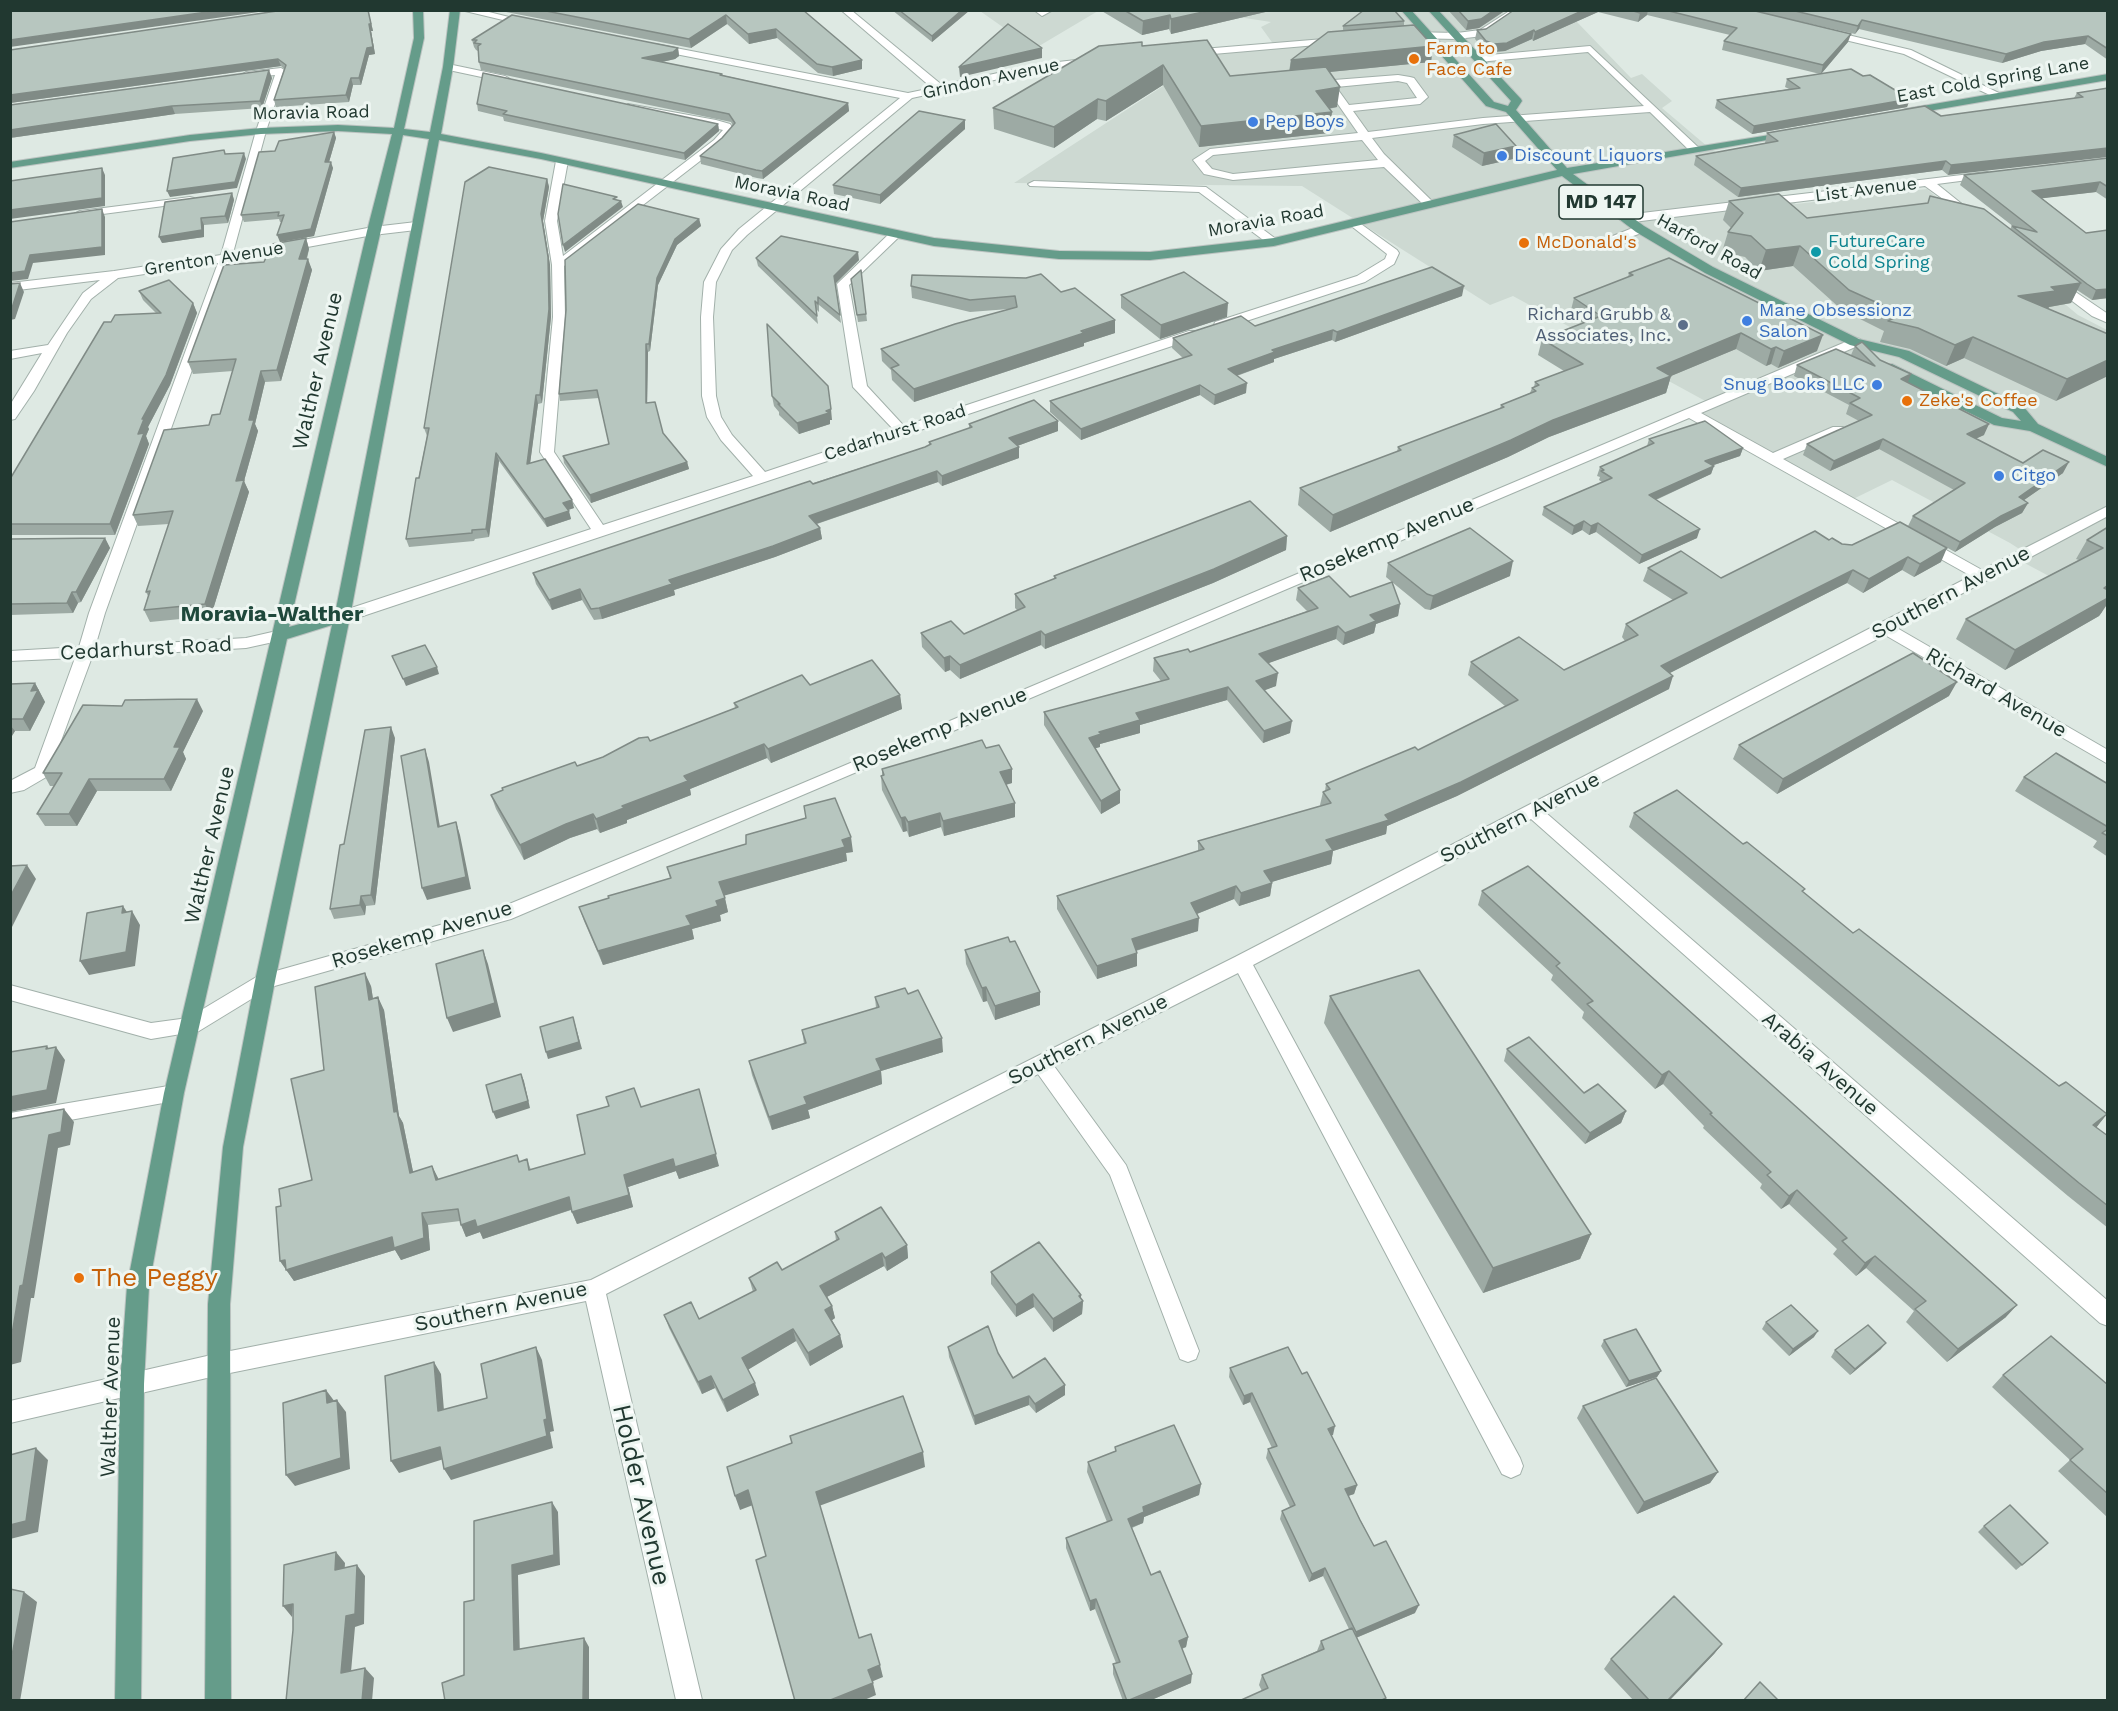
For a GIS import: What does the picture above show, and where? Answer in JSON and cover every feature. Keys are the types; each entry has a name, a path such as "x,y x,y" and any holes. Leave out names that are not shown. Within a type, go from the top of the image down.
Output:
{"main road":[{"name":"Walther Avenue","path":"128,1701 132,1384 138,1286 174,1093 192,1026 373,231 399,132 419,38 418,10"},
{"path":"218,1701 219,1304 233,1147 265,981 342,617 448,68 455,10"},
{"name":"Harford Road","path":"1404,10 1490,104 1513,114 1564,172 1640,229 1709,270 1855,342 1904,354 2018,409 2033,427"},
{"name":"Harford Road","path":"1432,10 1517,101 1513,114"},
{"name":"East Cold Spring Lane","path":"1899,113 2108,77"},
{"name":"Moravia Road","path":"10,165 190,138 261,131 338,128 399,132 435,136 562,161 895,235 973,248 1059,255 1108,256 1180,253 1274,242 1564,172"},
{"path":"1564,172 1797,131"},
{"name":"Harford Road","path":"1855,342 1882,364 1999,422 2033,427 2108,463"},
{"path":"281,635 342,617"}],"street":[{"path":"465,10 535,24"},
{"path":"845,10 941,90"},
{"path":"1038,10 1042,13 1050,10"},
{"path":"1396,36 1428,34 1457,36 1483,33 1518,10"},
{"path":"1817,31 1907,52 2000,96"},
{"path":"1183,53 1349,40"},
{"name":"Grindon Avenue","path":"640,44 908,96 1040,68 1102,60"},
{"path":"1478,58 1590,49 1695,150"},
{"path":"448,68 515,81"},
{"path":"10,787 18,786 42,772 85,653 117,541 226,258 238,193 280,71 234,77"},
{"path":"1346,108 1420,101 1424,97 1410,80 1398,78 1334,83 1331,87 1365,136 1387,163 1429,204"},
{"path":"762,477 726,437 714,417 709,396 707,299 710,282 727,249 742,232 908,96"},
{"path":"558,265 718,142 729,130 726,126 716,123 616,102"},
{"path":"1387,163 1233,177 1208,172 1199,160 1210,152 1365,136 1513,114 1653,109"},
{"path":"562,161 551,220 558,265 559,317 547,452 600,531"},
{"name":"List Avenue","path":"1625,219 1995,174"},
{"path":"1928,183 1975,220"},
{"path":"1034,184 1202,189 1274,242"},
{"path":"64,217 199,198"},
{"path":"1772,201 1784,213"},
{"path":"1933,208 1957,205"},
{"name":"Cedarhurst Road","path":"342,617 1361,279 1390,261 1393,253 1353,223"},
{"name":"Grenton Avenue","path":"10,287 114,275 226,258 373,231 416,226"},
{"path":"1594,246 1640,229"},
{"path":"895,235 843,284 860,387 902,431"},
{"path":"10,416 87,296 114,275"},
{"path":"2049,278 2096,313 2108,319"},
{"name":"Rosekemp Avenue","path":"10,992 151,1031 192,1026 265,981 504,914 802,790 1855,342"},
{"path":"10,355 52,348"},
{"path":"1691,413 1983,577"},
{"path":"1772,459 1838,430"},
{"name":"Southern Avenue","path":"10,1412 220,1364 594,1289 1242,962 2108,510"},
{"name":"Richard Avenue","path":"1885,628 2108,758"},
{"name":"Cedarhurst Road","path":"10,656 227,644 281,635"},
{"name":"Arabia Avenue","path":"1533,811 2108,1316"},
{"path":"1242,962 1511,1466"},
{"path":"1041,1063 1119,1171 1188,1352"},
{"path":"10,1122 174,1093"},
{"name":"Holder Avenue","path":"594,1289 689,1701"}],"shaded area":[{"path":"1522,10 1577,22 1631,78 1642,74 1672,101 1662,108 1708,147 1796,204 1927,189 2078,315 2107,330 2107,607 2017,559 2027,554 2010,543 1892,480 1847,502 1688,413 1709,403 1513,296 1490,305 1302,186 1014,183 1183,73 1172,54 1274,45 1261,27 1271,22 1199,11"},
{"path":"980,11 1098,11 1034,49"}],"building":[{"path":"10,10 221,10 10,40"},
{"path":"284,10 368,10 373,47 367,48 359,78 351,78 346,95 274,100 286,65 278,59 10,95 10,50"},
{"path":"541,10 803,10 862,60 832,67 817,64 776,29 748,34 726,15 689,39"},
{"path":"899,10 962,10 932,36"},
{"path":"1124,10 1212,10 1171,19 1170,15 1143,21"},
{"path":"1364,10 1394,10 1404,21 1343,26"},
{"path":"1458,10 1494,10 1481,19 1468,21"},
{"path":"1514,10 1584,10 1507,43 1494,44 1486,41 1477,30 1486,29"},
{"path":"1665,10 1751,10 1851,34 1823,65 1724,41 1737,28"},
{"path":"1791,10 2108,10 2108,49 2088,36 2044,42 2006,54 1862,20 1858,26"},
{"path":"512,15 678,48 673,52 642,58 848,103 762,171 700,156 722,138 735,123 729,114 479,62 478,46 481,44 474,43 477,40 472,40"},
{"path":"1008,24 1042,48 959,67"},
{"path":"1414,25 1433,46 1291,60 1328,32"},
{"path":"1207,40 1230,76 1326,67 1340,87 1316,91 1332,112 1201,126 1163,65 1106,101 1098,99 1054,127 993,108 1099,46 1142,42 1142,46"},
{"path":"1851,69 1863,76 1870,75 1910,99 1754,126 1717,100 1800,88 1787,79"},
{"path":"269,70 260,101 172,106 10,130 10,105"},
{"path":"483,73 718,124 684,153 503,114 507,111 477,104"},
{"path":"2108,88 2108,148 1951,165 1946,161 1741,188 1696,156 1778,141 1767,133 1925,106 1941,116 2083,97 2077,93"},
{"path":"919,111 965,120 880,195 833,185"},
{"path":"1496,124 1516,146 1484,153 1454,135"},
{"path":"334,132 325,162 331,162 311,229 277,235 284,215 278,216 279,212 241,215 259,152 275,151 279,141"},
{"path":"224,150 225,154 244,153 235,182 167,191 173,158"},
{"path":"2108,158 2108,187 2100,182 2032,191 2086,233 2108,230 2108,289 2096,290 2012,226 2037,232 1964,175"},
{"path":"489,167 547,179 541,214 548,257 549,309 540,395 536,395 527,464 545,459 572,500 563,503 569,511 544,519 496,453 486,529 472,530 472,533 406,539 416,478 419,478 429,428 424,428 465,182"},
{"path":"102,168 102,198 10,210 10,181"},
{"path":"563,184 617,197 613,199 621,201 563,245 558,214"},
{"path":"232,193 225,216 201,218 202,230 159,237 165,202"},
{"path":"1779,194 1807,218 1928,203 1930,196 1984,209 2081,283 2051,287 2056,291 2018,296 2108,334 2108,360 2067,379 1973,337 1955,345 1918,328 1888,321 1902,314 1849,290 1800,246 1766,250 1751,236 1728,232 1743,213 1729,201"},
{"path":"638,204 699,219 675,239 657,278 649,344 646,344 646,403 655,402 663,433 687,462 590,495 563,456 609,444 597,390 559,394 566,310 565,260"},
{"path":"102,209 102,247 30,255 25,271 10,273 10,222"},
{"path":"781,236 858,252 834,276 840,315 818,297 818,304 815,301 817,316 756,258"},
{"path":"306,238 299,259 308,259 277,370 261,371 249,420 254,420 236,481 244,480 205,604 144,610 150,591 146,592 173,511 133,515 164,430 209,425 212,415 220,414 236,359 188,362 224,265 264,262 272,244"},
{"path":"1669,258 1823,335 1784,351 1776,347 1771,349 1741,333 1657,368 1671,376 1553,420 1333,515 1300,488 1401,450 1398,447 1504,407 1501,405 1536,391 1532,388 1539,385 1535,382 1583,364 1542,339 1601,316 1574,298"},
{"path":"1432,267 1464,286 1337,332 1333,330 1272,350 1275,352 1228,369 1247,383 1215,395 1200,385 1081,429 1050,401 1192,355 1173,338 1241,316 1255,326"},
{"path":"861,270 866,314 857,315 851,279"},
{"path":"1184,272 1228,303 1161,325 1121,295"},
{"path":"1041,274 1061,292 1075,288 1115,320 1081,331 1084,333 914,389 891,368 899,365 881,349 955,324 1017,307 1015,296 970,300 911,286 912,275 1026,278"},
{"path":"169,280 193,303 166,375 142,419 144,419 138,434 144,433 110,524 10,524 10,479 104,322 111,322 115,315 161,313 139,291"},
{"path":"20,283 11,311 10,311 10,284"},
{"path":"767,324 828,386 831,409 826,411 829,413 797,423 772,396"},
{"path":"1862,342 1880,360 1911,374 1901,379 1989,424 1967,434 2023,463 2043,450 2069,462 2019,497 2028,503 2001,516 1960,542 1913,516 1965,483 1883,439 1834,461 1807,444 1872,415 1850,403 1860,398 1797,365 1836,349 1875,366 1855,346"},
{"path":"1034,400 1058,421 1009,438 1019,447 942,476 937,471 809,516 820,528 669,580 672,584 591,609 580,589 549,600 533,573 810,481 813,484 925,447 931,444 929,442 972,427 969,424"},
{"path":"1705,421 1743,448 1705,461 1714,466 1649,495 1700,529 1642,555 1598,523 1591,526 1584,521 1574,526 1544,507 1612,478 1601,471 1604,470 1600,467 1654,443 1649,439"},
{"path":"1250,501 1287,536 1214,569 1045,635 1041,631 960,665 950,656 944,658 921,633 951,621 964,634 1025,607 1015,594 1056,578 1054,576"},
{"path":"1900,522 1947,548 1920,564 1908,557 1869,579 1853,570 1661,666 1673,676 1461,782 1385,815 1389,820 1326,840 1333,850 1264,871 1272,883 1241,893 1236,886 1191,903 1199,918 1132,939 1137,953 1097,966 1057,896 1204,849 1198,841 1331,803 1323,792 1330,789 1326,784 1415,747 1418,750 1518,700 1471,662 1519,637 1564,670 1638,635 1626,624 1687,593 1648,568 1681,551 1721,578 1815,531 1829,540 1832,538 1842,544 1852,545"},
{"path":"2108,527 2108,585 2104,588 2108,590 2108,598 2015,650 1966,619 2103,548 2087,540"},
{"path":"1470,528 1513,561 1433,596 1427,594 1388,563"},
{"path":"105,538 76,592 72,592 67,603 10,604 10,539"},
{"path":"1329,576 1350,597 1392,582 1400,604 1370,615 1376,621 1345,633 1338,626 1259,654 1278,673 1256,681 1292,721 1264,731 1228,687 1136,713 1140,720 1099,732 1101,734 1089,738 1120,790 1101,801 1044,712 1169,679 1154,658 1188,649 1190,652 1318,608 1298,588"},
{"path":"425,645 437,667 403,679 392,656"},
{"path":"1913,653 1957,682 1783,779 1739,745"},
{"path":"872,660 900,695 768,749 764,744 684,776 688,781 622,806 624,808 596,819 593,814 520,845 491,795 503,790 502,788 575,762 577,766 603,757 639,738 648,737 650,741 738,707 734,703 802,675 810,685"},
{"path":"35,683 31,691 38,690 23,719 10,719 10,684"},
{"path":"197,699 174,747 180,747 164,779 89,779 69,814 37,814 62,773 43,773 83,705 122,706 125,700"},
{"path":"391,727 371,895 361,896 360,905 330,909 340,845 344,844 365,730"},
{"path":"982,740 986,748 999,745 1012,769 1000,772 1015,803 943,821 940,813 908,822 905,817 901,818 881,776 884,775 882,769"},
{"path":"425,749 438,827 456,822 466,877 422,888 401,756"},
{"path":"2056,753 2108,784 2108,827 2024,777"},
{"path":"1677,790 1743,844 1747,842 1805,889 1802,891 1853,933 1859,929 2059,1086 2066,1082 2107,1114 2093,1125 2108,1136 2108,1206 1634,813"},
{"path":"835,798 851,837 842,840 845,847 719,882 725,898 716,901 718,906 686,916 691,925 598,951 579,907 671,878 667,867 746,844 746,835 806,818 804,806"},
{"path":"27,865 10,897 10,866"},
{"path":"1528,866 2017,1305 1958,1349 1915,1309 1926,1301 1875,1256 1865,1263 1842,1241 1847,1238 1797,1190 1789,1196 1767,1175 1771,1172 1669,1071 1662,1075 1587,1004 1593,1001 1556,966 1560,963 1482,891"},
{"path":"123,906 122,913 132,911 126,952 80,961 87,913"},
{"path":"1008,937 1010,942 1015,941 1040,992 995,1006 986,987 982,988 965,950"},
{"path":"483,950 495,1003 447,1018 436,964"},
{"path":"1419,970 1591,1234 1493,1268 1330,996"},
{"path":"365,973 369,1000 378,997 394,1112 397,1111 410,1173 432,1166 436,1180 517,1155 519,1162 527,1159 529,1170 585,1154 577,1115 609,1106 606,1097 634,1088 641,1107 699,1089 716,1154 675,1167 673,1159 624,1175 629,1195 572,1212 569,1197 477,1227 475,1220 461,1225 458,1209 422,1213 424,1238 394,1248 392,1237 286,1270 285,1260 280,1261 276,1207 281,1206 279,1189 312,1180 291,1079 324,1070 315,987"},
{"path":"905,988 908,994 918,990 942,1038 876,1059 881,1070 804,1097 807,1104 769,1117 749,1061 806,1043 802,1030 879,1007 875,997"},
{"path":"573,1017 579,1042 546,1052 540,1027"},
{"path":"1529,1037 1584,1093 1598,1084 1626,1111 1590,1133 1507,1049"},
{"path":"47,1046 46,1049 56,1047 47,1090 10,1097 10,1052"},
{"path":"521,1074 528,1101 493,1112 486,1085"},
{"path":"64,1109 61,1132 49,1135 10,1346 10,1119"},
{"path":"881,1207 907,1245 885,1258 882,1253 820,1286 832,1306 825,1310 840,1335 808,1353 793,1329 742,1358 755,1383 723,1400 711,1376 698,1382 664,1315 691,1302 699,1319 756,1290 749,1278 777,1262 782,1270 839,1239 835,1232"},
{"path":"1039,1242 1081,1295 1079,1296 1083,1301 1053,1319 1033,1294 1016,1305 991,1272"},
{"path":"1791,1305 1818,1331 1793,1349 1766,1322"},
{"path":"1868,1325 1886,1343 1855,1369 1835,1350"},
{"path":"988,1326 998,1353 1013,1378 1045,1358 1065,1385 1035,1404 1029,1396 974,1416 948,1347"},
{"path":"1636,1329 1661,1371 1629,1381 1604,1340"},
{"path":"2051,1336 2108,1385 2108,1494 2070,1460 2083,1449 2003,1375"},
{"path":"536,1347 547,1419 544,1420 547,1436 444,1469 440,1447 391,1461 385,1376 434,1362 438,1411 487,1398 481,1364"},
{"path":"1288,1347 1302,1374 1307,1372 1335,1426 1328,1429 1357,1485 1345,1489 1360,1520 1374,1546 1386,1541 1419,1605 1356,1632 1325,1568 1312,1574 1282,1511 1295,1505 1268,1449 1277,1446 1252,1393 1244,1396 1230,1368"},
{"path":"1656,1378 1718,1472 1644,1502 1583,1406"},
{"path":"326,1390 327,1403 337,1400 341,1458 286,1475 283,1403"},
{"path":"903,1396 923,1452 816,1492 859,1638 871,1634 880,1665 868,1670 873,1683 828,1701 795,1701 756,1560 766,1556 748,1490 735,1496 727,1467 792,1443 790,1436"},
{"path":"1174,1425 1201,1484 1143,1507 1144,1512 1128,1519 1151,1575 1160,1571 1188,1637 1179,1641 1192,1674 1127,1701 1113,1664 1120,1662 1096,1599 1090,1601 1066,1538 1112,1520 1088,1462 1116,1451 1115,1447"},
{"path":"36,1448 26,1521 10,1525 10,1455"},
{"path":"552,1502 554,1555 512,1565 514,1650 584,1638 583,1701 445,1701 442,1683 464,1675 464,1602 474,1600 474,1521"},
{"path":"2010,1505 2048,1543 2022,1565 1984,1526"},
{"path":"336,1552 335,1570 357,1565 355,1614 346,1616 341,1673 365,1668 362,1701 286,1701 293,1630 293,1604 283,1606 284,1565"},
{"path":"10,1589 24,1592 10,1666"},
{"path":"1674,1596 1722,1644 1667,1701 1650,1701 1611,1659"},
{"path":"1352,1628 1386,1698 1380,1701 1239,1701 1268,1688 1262,1675 1324,1649 1321,1641"},
{"path":"1760,1682 1779,1701 1743,1701"}],"place":[{"name":"Farm to Face Cafe","path":"1414,59"},
{"name":"Pep Boys","path":"1253,122"},
{"name":"Discount Liquors","path":"1502,156"},
{"name":"McDonald's","path":"1524,243"},
{"name":"FutureCare Cold Spring","path":"1816,252"},
{"name":"Mane Obsessionz Salon","path":"1747,321"},
{"name":"Richard Grubb & Associates, Inc.","path":"1683,325"},
{"name":"Snug Books LLC","path":"1877,385"},
{"name":"Zeke's Coffee","path":"1907,401"},
{"name":"Citgo","path":"1999,476"},
{"name":"The Peggy","path":"79,1278"}],"district":[{"name":"Moravia-Walther","path":"272,615"}]}
